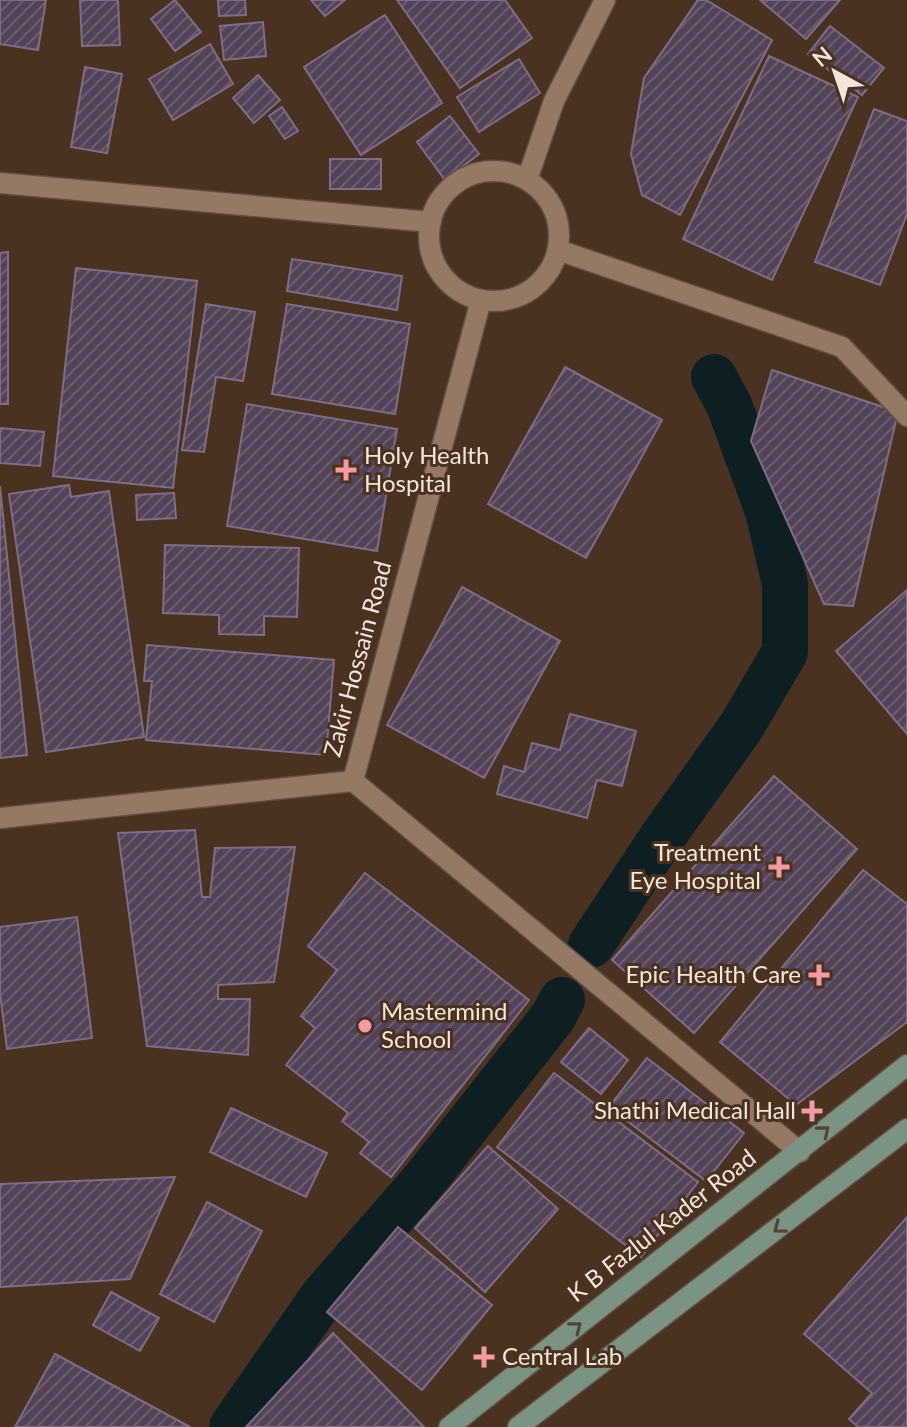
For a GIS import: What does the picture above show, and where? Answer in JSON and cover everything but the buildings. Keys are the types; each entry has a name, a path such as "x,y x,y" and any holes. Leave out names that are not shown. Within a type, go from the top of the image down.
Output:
{"main road":[{"name":"K B Fazlul Kader Road","path":"449,1427 907,1065"},
{"path":"518,1427 907,1129"}],"street":[{"path":"527,180 554,101 605,0"},
{"path":"488,171 508,172 527,180 543,193 554,210 559,229 558,250 551,268 538,284 520,296 501,301 481,300 461,292 445,280 434,262 430,243 431,222 438,203 451,187 468,177 488,171"},
{"path":"0,183 431,222"},
{"path":"558,250 842,347 907,416"},
{"name":"Zakir Hossain Road","path":"0,818 353,781 481,300"},
{"path":"353,781 800,1152"}],"waterway":[{"path":"591,945 663,836 741,727 785,652 785,584 768,511 729,405 714,377"},
{"path":"232,1427 324,1295 426,1178 553,1017 562,1000"}],"place":[{"name":"Holy Health Hospital","path":"346,470"},
{"name":"Treatment Eye Hospital","path":"779,867"},
{"name":"Epic Health Care","path":"819,975"},
{"name":"Mastermind School","path":"365,1026"},
{"name":"Shathi Medical Hall","path":"812,1111"},
{"name":"Central Lab","path":"484,1357"}]}
